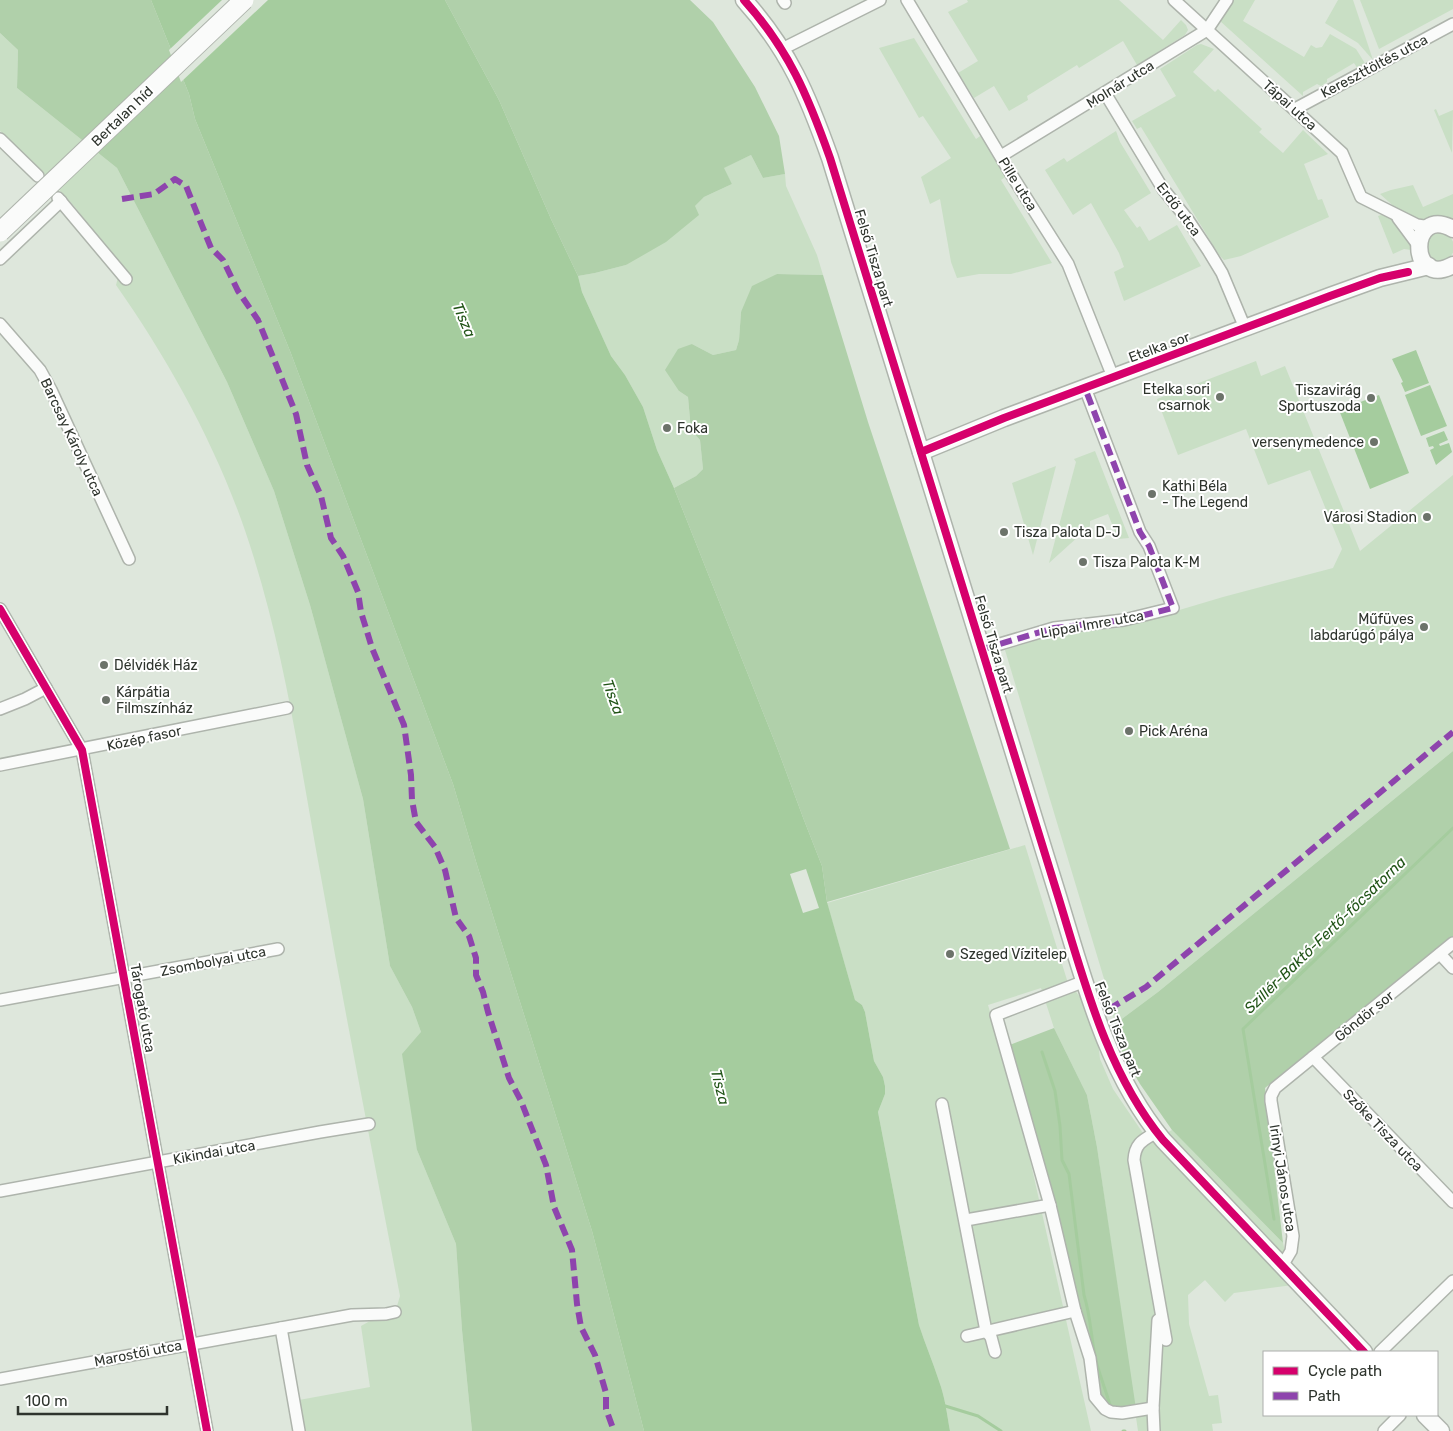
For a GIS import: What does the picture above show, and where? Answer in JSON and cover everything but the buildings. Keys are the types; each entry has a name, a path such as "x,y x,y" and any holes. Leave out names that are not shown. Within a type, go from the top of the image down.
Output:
{"main road":[{"name":"Bertalan híd","path":"0,232 244,0"},
{"name":"Felső Tisza part","path":"744,0 768,29 798,77 827,150 1085,981 1119,1071 1139,1108 1157,1132 1280,1263"},
{"path":"1431,227 1436,225 1451,227"},
{"name":"Etelka sor","path":"1380,278 1418,248 1422,234 1431,227"},
{"path":"1418,248 1420,257 1429,266"},
{"name":"Etelka sor","path":"921,452 1004,418 1380,278 1429,266 1442,269 1453,265"},
{"path":"1280,1263 1363,1351"},
{"path":"1426,1416 1441,1431"}],"street":[{"path":"782,49 880,0"},
{"name":"Pille utca","path":"907,0 1068,264 1113,377"},
{"name":"Tápai utca","path":"1174,0 1342,153 1362,197 1417,225 1431,227"},
{"name":"Molnár utca","path":"1001,156 1208,30 1227,0"},
{"name":"Kereszttöltés utca","path":"1295,109 1453,24"},
{"name":"Erdő utca","path":"1105,93 1162,189 1188,220 1208,250 1222,274 1245,328"},
{"path":"0,139 38,176"},
{"path":"0,260 60,199 126,279"},
{"name":"Tápai utca","path":"1396,215 1413,236 1418,248"},
{"name":"Barcsay Károly utca","path":"0,324 40,370 52,390 129,559"},
{"name":"Lippai Imre utca","path":"983,649 1060,627 1124,620 1173,608 1149,546 1140,532 1084,388"},
{"name":"Tárogató utca","path":"0,609 82,750 207,1431"},
{"path":"0,709 46,688"},
{"name":"Közép fasor","path":"0,765 287,708"},
{"name":"Göndör sor","path":"1275,1088 1453,943"},
{"name":"Zsombolyai utca","path":"0,1000 278,948"},
{"path":"1440,954 1453,968"},
{"path":"1085,981 996,1015 1050,1206 1076,1311 1090,1358 1095,1397 1100,1405 1111,1412 1122,1413 1153,1408"},
{"name":"Szőke Tisza utca","path":"1313,1057 1453,1202"},
{"name":"Irinyi János utca","path":"1275,1088 1271,1101 1293,1236 1291,1251 1280,1263"},
{"path":"942,1104 986,1331 992,1337 995,1352"},
{"name":"Kikindai utca","path":"0,1191 369,1124"},
{"path":"1157,1132 1138,1144 1134,1151 1134,1160 1166,1340"},
{"path":"966,1220 1050,1206"},
{"path":"1381,1351 1453,1281"},
{"path":"1154,1431 1153,1408 1159,1296"},
{"path":"967,1336 1076,1311"},
{"name":"Marostői utca","path":"0,1380 192,1343 352,1315 395,1312"},
{"path":"281,1328 299,1431"},
{"path":"1384,1431 1399,1416"}],"shaded area":[{"path":"0,0 151,0 189,94 195,119 290,351 453,784 592,1231 644,1431 472,1431 456,1244 417,1150 402,1054 421,1032 412,1007 390,966 363,799 310,605 274,491 227,382 117,168 17,88 18,50 0,33"},
{"path":"445,0 690,0 713,22 755,87 779,136 785,174 763,178 751,155 724,168 732,184 704,197 695,206 699,215 666,242 626,265 578,276 499,100"},
{"path":"967,0 1119,0 1163,40 1181,20 1188,30 1185,35 1137,65 1123,41 1079,68 1077,65 1027,96 1028,100 1009,111 994,86 974,98 958,73 978,61 948,12 968,2"},
{"path":"1234,0 1255,0 1243,21 1304,57 1311,45 1316,48 1322,47 1330,34 1356,49 1366,65 1358,69 1354,63 1327,79 1327,82 1321,86 1317,84 1303,92 1303,96 1220,21"},
{"path":"1338,0 1353,0 1373,60 1358,43 1325,23"},
{"path":"1360,0 1453,0 1453,9 1379,49"},
{"path":"0,33 18,50 17,88 117,168 227,382 274,491 310,605 363,799 390,966 412,1007 421,1032 417,1150 456,1244 472,1431 304,1431 299,1400 370,1387 361,1326 397,1306 400,1296 285,678 265,596 241,519 212,449 177,381 116,285 121,266 74,206 36,165 0,131"},
{"path":"914,38 976,139 983,134 1007,176 1001,180 1052,263 1011,274 979,274 957,278 951,262 940,199 930,204 921,177 951,158 923,116 919,118 879,48"},
{"path":"1201,44 1214,49 1193,72 1215,92 1218,89 1262,129 1259,132 1283,153 1303,130 1328,154 1304,164 1318,200 1322,199 1329,217 1241,256 1224,260 1219,255 1141,127 1137,129 1132,121 1176,96 1160,69"},
{"path":"1436,109 1439,116 1453,110 1452,153 1434,110"},
{"path":"1116,131 1120,142 1151,193 1124,210 1137,228 1140,226 1149,241 1177,225 1201,266 1124,301 1114,272 1124,267 1119,253 1091,203 1073,215 1045,170 1064,158 1067,162"},
{"path":"751,155 763,178 785,174 786,186 817,255 823,275 777,274 741,312 739,340 736,350 713,355 692,344 679,391 688,397 691,430 700,440 703,469 696,476 674,488 657,450 643,407 625,375 611,356 582,292 578,276 626,265 704,197 732,184 723,168"},
{"path":"1413,185 1423,207 1453,194 1453,221 1423,223 1398,210 1380,194"},
{"path":"1378,216 1387,216 1398,223 1409,238 1411,250 1404,249 1393,254"},
{"path":"1440,233 1450,237 1454,247 1450,257 1440,261 1430,257 1426,247 1430,237"},
{"path":"777,274 823,275 868,422 1010,849 827,902 822,866 674,488 696,476 703,469 700,440 691,430 688,397 679,391 665,370 678,349 692,344 713,355 736,350 739,340 741,312 752,286"},
{"path":"1256,361 1261,376 1285,366 1360,551 1453,475 1453,751 1158,992 1115,1024 1108,992 1005,650 1063,632 1119,628 1223,597 1333,568 1342,549 1310,470 1268,485 1246,429 1178,455 1157,399"},
{"path":"1095,451 1129,538 1118,539 1108,514 1090,521 1090,526 1049,563 1076,462 1074,459"},
{"path":"1056,466 1033,555 1012,483"},
{"path":"1453,751 1453,936 1265,1088 1283,1243 1172,1130 1140,1084 1123,1055 1115,1024 1158,992"},
{"path":"1025,845 1067,980 1083,1001 1098,1042 1100,1059 1113,1089 1149,1142 1172,1130 1283,1243 1293,1285 1234,1293 1225,1302 1205,1280 1188,1295 1189,1324 1209,1396 1218,1395 1222,1423 1212,1424 1213,1431 1138,1431 1097,1147 1087,1095 1054,1028 1041,988 988,1005 1022,1124 1091,1431 950,1431 941,1387 919,1325 878,1112 885,1094 883,1077 874,1061 865,1012 862,1005 855,1000 827,903"},
{"path":"1054,1028 1087,1095 1097,1147 1136,1409 1113,1409 1100,1397 1007,1046"}],"water":[{"name":"Tisza","path":"151,0 445,0 499,100 578,276 582,292 611,356 625,375 643,407 657,450 674,488 778,750 822,866 827,902 855,1000 862,1005 865,1012 874,1061 883,1077 885,1094 878,1112 919,1325 941,1387 950,1431 644,1431 592,1231 453,784 290,351 195,119 189,94"},
{"path":"1416,350 1429,383 1405,392 1401,383 1403,382 1392,359"},
{"path":"1430,385 1447,426 1421,436 1405,395"},
{"name":"versenymedence","path":"1379,395 1409,473 1370,489 1339,410"},
{"path":"1444,431 1448,440 1439,444 1440,446 1449,443 1452,452 1436,465 1430,450 1434,448 1433,446 1429,447 1426,438"}],"pier":[{"path":"222,0 268,0 181,82 169,50"},
{"path":"806,869 819,908 803,913 790,874"}],"waterway":[{"name":"Szillér-Baktó-Fertő-főcsatorna","path":"1274,1219 1243,1029 1453,828"},
{"path":"1042,1052 1055,1091 1062,1160 1069,1174 1084,1295 1094,1353 1110,1405"},
{"path":"942,1405 978,1416 1001,1431"}],"marked path":[{"path":"122,199 154,194 175,179 186,186 211,248 223,260 238,291 258,320 296,414 307,465 321,496 331,538 343,556 358,592 361,612 372,648 404,725 416,822 435,847 445,870 456,918 469,936 476,958 476,975 509,1078 521,1101 546,1165 554,1207 572,1250 581,1327 595,1355 606,1393 606,1409 614,1431"},
{"path":"983,649 1054,628 1124,620 1173,608 1149,546 1140,532 1085,388"},
{"path":"1109,1009 1146,987 1453,732"}],"cycle path":[{"path":"744,0 773,37 796,74 814,114 830,158 1077,960 1112,1055 1126,1085 1143,1113 1163,1140 1363,1351"},
{"path":"921,452 1004,418 1330,296 1380,278 1408,272"},
{"path":"0,609 82,750 207,1431"}],"place":[{"name":"Etelka sori csarnok","path":"1220,397"},
{"name":"Tiszavirág Sportuszoda","path":"1371,398"},
{"name":"Foka","path":"667,428"},
{"name":"versenymedence","path":"1374,442"},
{"name":"Kathi Béla - The Legend","path":"1152,494"},
{"name":"Városi Stadion","path":"1427,517"},
{"name":"Tisza Palota D-J","path":"1004,532"},
{"name":"Tisza Palota K-M","path":"1083,562"},
{"name":"Műfüves labdarúgó pálya","path":"1424,627"},
{"name":"Délvidék Ház","path":"104,665"},
{"name":"Kárpátia Filmszínház","path":"106,700"},
{"name":"Pick Aréna","path":"1129,731"},
{"name":"Szeged Vízitelep","path":"950,954"}]}
